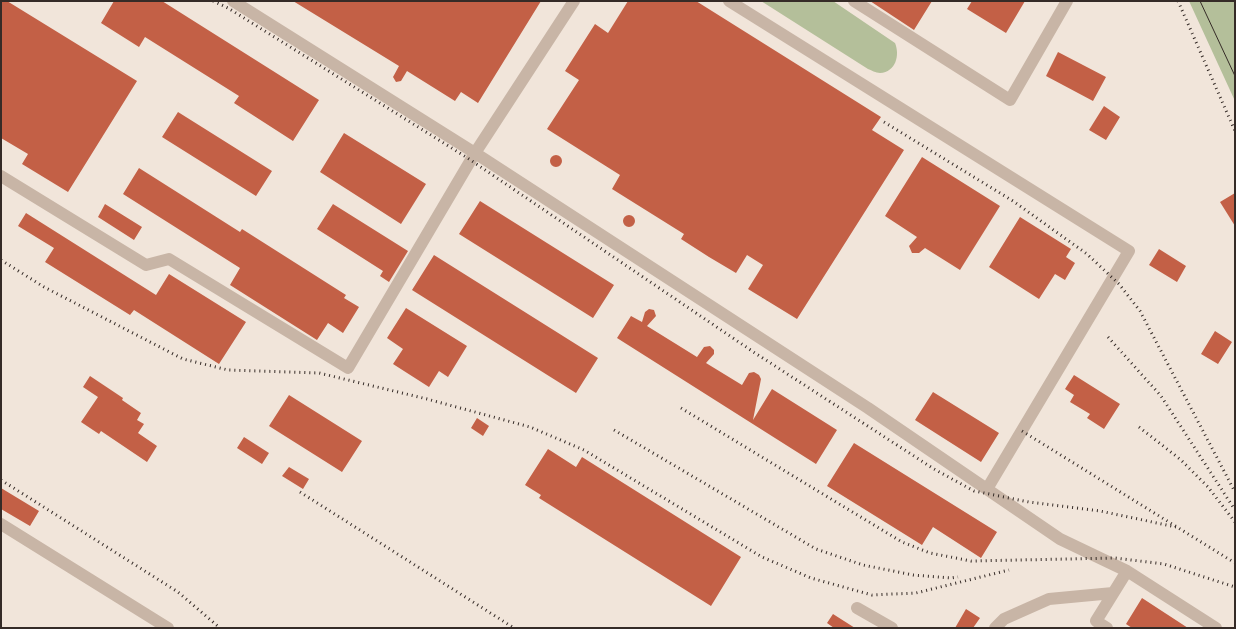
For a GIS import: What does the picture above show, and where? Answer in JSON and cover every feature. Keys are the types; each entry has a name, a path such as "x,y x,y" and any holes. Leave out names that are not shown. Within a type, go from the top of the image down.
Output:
{"street":[{"path":"233,1 475,153 868,408 1060,539 1127,572 1216,628"},
{"path":"1,176 146,265 170,259 348,368 475,153 574,1"},
{"path":"729,1 1129,251 987,489"},
{"path":"854,1 1010,100 1067,1"},
{"path":"1,524 168,628"},
{"path":"1107,628 1096,621 1127,572"},
{"path":"995,628 1004,619 1049,599 1113,593"},
{"path":"857,608 892,628"}],"green space":[{"path":"761,1 833,1 895,43 897,58 890,70 885,72 878,73 868,69"},
{"path":"1189,1 1235,1 1235,101"}],"building":[{"path":"1,1 7,1 137,81 68,192 22,164 28,154 1,138"},
{"path":"114,1 162,1 319,100 293,141 234,103 239,96 145,37 139,47 101,23"},
{"path":"293,1 541,1 478,103 461,92 455,101 407,71 401,81 396,82 393,77 399,66"},
{"path":"628,1 696,1 881,117 872,130 904,150 797,319 748,289 763,265 747,255 736,273 709,257 681,239 684,234 612,189 620,175 547,129 579,80 565,71 595,24 608,33"},
{"path":"870,1 932,1 914,30"},
{"path":"972,1 1025,1 1006,33 967,9"},
{"path":"1058,52 1106,77 1093,101 1046,76"},
{"path":"1104,106 1120,117 1106,140 1089,130"},
{"path":"178,112 272,171 256,196 162,137"},
{"path":"344,133 426,184 401,224 320,172"},
{"path":"554,155 558,155 562,161 558,167 554,167 550,163 550,159"},
{"path":"922,157 1000,206 960,270 925,248 919,253 912,253 909,246 917,237 885,216"},
{"path":"139,168 240,232 242,229 346,295 344,298 359,307 343,333 328,323 317,340 230,285 240,268 123,194"},
{"path":"1235,193 1235,226 1220,202"},
{"path":"480,201 614,285 593,318 459,234"},
{"path":"105,204 142,227 134,240 98,217"},
{"path":"333,204 408,251 389,282 380,276 383,271 317,229"},
{"path":"26,213 156,295 169,274 246,322 219,364 134,310 130,315 45,262 54,248 18,226"},
{"path":"627,215 631,215 635,221 631,227 627,227 623,223 623,219"},
{"path":"1020,217 1071,249 1066,257 1075,263 1065,280 1055,274 1039,299 989,267"},
{"path":"1159,249 1186,266 1177,282 1149,265"},
{"path":"434,255 598,358 576,393 412,290"},
{"path":"406,308 467,346 448,377 439,371 429,387 393,364 403,349 387,338"},
{"path":"649,309 654,310 656,316 647,326 697,357 704,347 710,346 714,350 714,354 706,363 742,385 749,373 754,372 759,375 761,379 753,420 772,389 837,430 816,464 617,338 631,316 642,322 645,312"},
{"path":"1215,331 1232,342 1218,364 1201,354"},
{"path":"1074,375 1120,404 1104,429 1087,418 1090,414 1070,402 1074,395 1065,389"},
{"path":"90,376 123,398 122,400 141,413 137,420 144,424 138,433 157,446 147,462 101,431 99,434 81,422 98,397 83,387"},
{"path":"933,392 999,433 981,462 915,420"},
{"path":"289,395 362,441 342,472 269,426"},
{"path":"477,418 489,426 483,436 471,428"},
{"path":"244,437 269,453 262,464 237,448"},
{"path":"854,443 997,532 981,558 933,527 922,545 827,486"},
{"path":"548,449 576,467 582,457 741,557 711,606 539,498 541,495 525,485"},
{"path":"289,467 309,479 303,489 282,476"},
{"path":"1,488 39,511 30,526 1,509"},
{"path":"1142,598 1188,628 1132,628 1126,624"},
{"path":"966,609 980,618 973,628 955,628"},
{"path":"833,614 855,628 834,628 827,623"}],"tram line":[{"path":"1200,1 1235,76"}],"railway":[{"path":"213,1 228,8 466,157 755,353 934,469 974,491 1029,502 1100,511 1176,527"},
{"path":"1178,1 1235,131"},
{"path":"884,122 1013,201 1087,254 1119,284 1140,311 1235,492"},
{"path":"1,260 44,287 183,359 228,370 319,373 427,399 530,427 584,450 762,557 811,578 872,595 916,593 1009,570"},
{"path":"1108,337 1161,396 1235,510"},
{"path":"681,408 902,542 930,553 971,561 1115,558 1164,564 1235,587"},
{"path":"1139,427 1181,460 1208,487 1235,522"},
{"path":"614,430 816,549 863,565 913,575 958,577"},
{"path":"1022,431 1235,563"},
{"path":"1,480 178,592 220,628"},
{"path":"300,492 514,628"}]}
